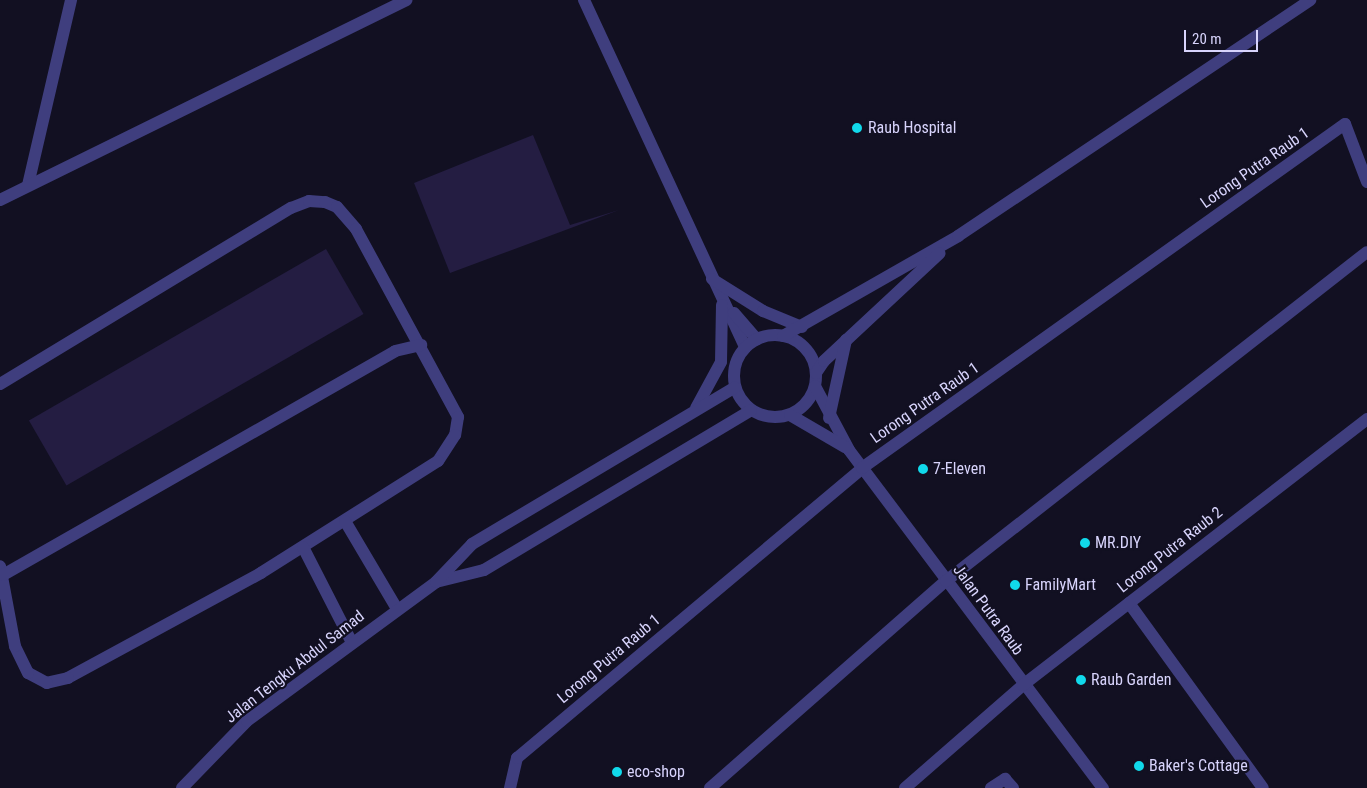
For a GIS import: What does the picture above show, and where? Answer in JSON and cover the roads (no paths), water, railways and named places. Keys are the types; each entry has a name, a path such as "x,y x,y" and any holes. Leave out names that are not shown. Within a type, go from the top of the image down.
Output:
{"street":[{"path":"28,185 71,0"},
{"path":"0,200 406,0"},
{"path":"584,0 716,289 745,347"},
{"path":"958,236 846,340 816,380 801,409 790,415 777,418 751,410 735,387 733,372 745,347 757,339 783,336 802,327 958,236 1310,0"},
{"name":"Lorong Putra Raub 1","path":"509,786 517,758 862,468 1345,124 1367,182"},
{"path":"0,384 309,201 337,207 356,229 421,346 458,416 455,434 438,461 303,547 68,678 47,683 28,673 15,646 1,571 395,351 421,346"},
{"path":"710,788 946,581 1367,252"},
{"path":"716,289 802,327"},
{"path":"716,289 757,339"},
{"path":"695,410 721,362 716,289"},
{"path":"783,336 806,349 816,380"},
{"path":"829,418 846,340"},
{"name":"Jalan Putra Raub","path":"816,380 829,418 849,450 1101,787"},
{"path":"436,582 472,544 735,387"},
{"path":"436,582 484,570 751,410"},
{"path":"790,415 849,450"},
{"name":"Lorong Putra Raub 2","path":"905,788 1023,685 1367,419"},
{"path":"345,521 397,608"},
{"path":"303,547 351,641"},
{"name":"Jalan Tengku Abdul Samad","path":"182,788 247,721 351,641 436,582"},
{"path":"1129,603 1263,788"},
{"path":"991,788 1005,779 1013,788"}],"place":[{"name":"Raub Hospital","path":"857,128"},
{"name":"7-Eleven","path":"923,469"},
{"name":"MR.DIY","path":"1085,543"},
{"name":"FamilyMart","path":"1015,585"},
{"name":"Raub Garden","path":"1081,680"},
{"name":"Baker's Cottage","path":"1139,766"},
{"name":"eco-shop","path":"617,772"}]}
